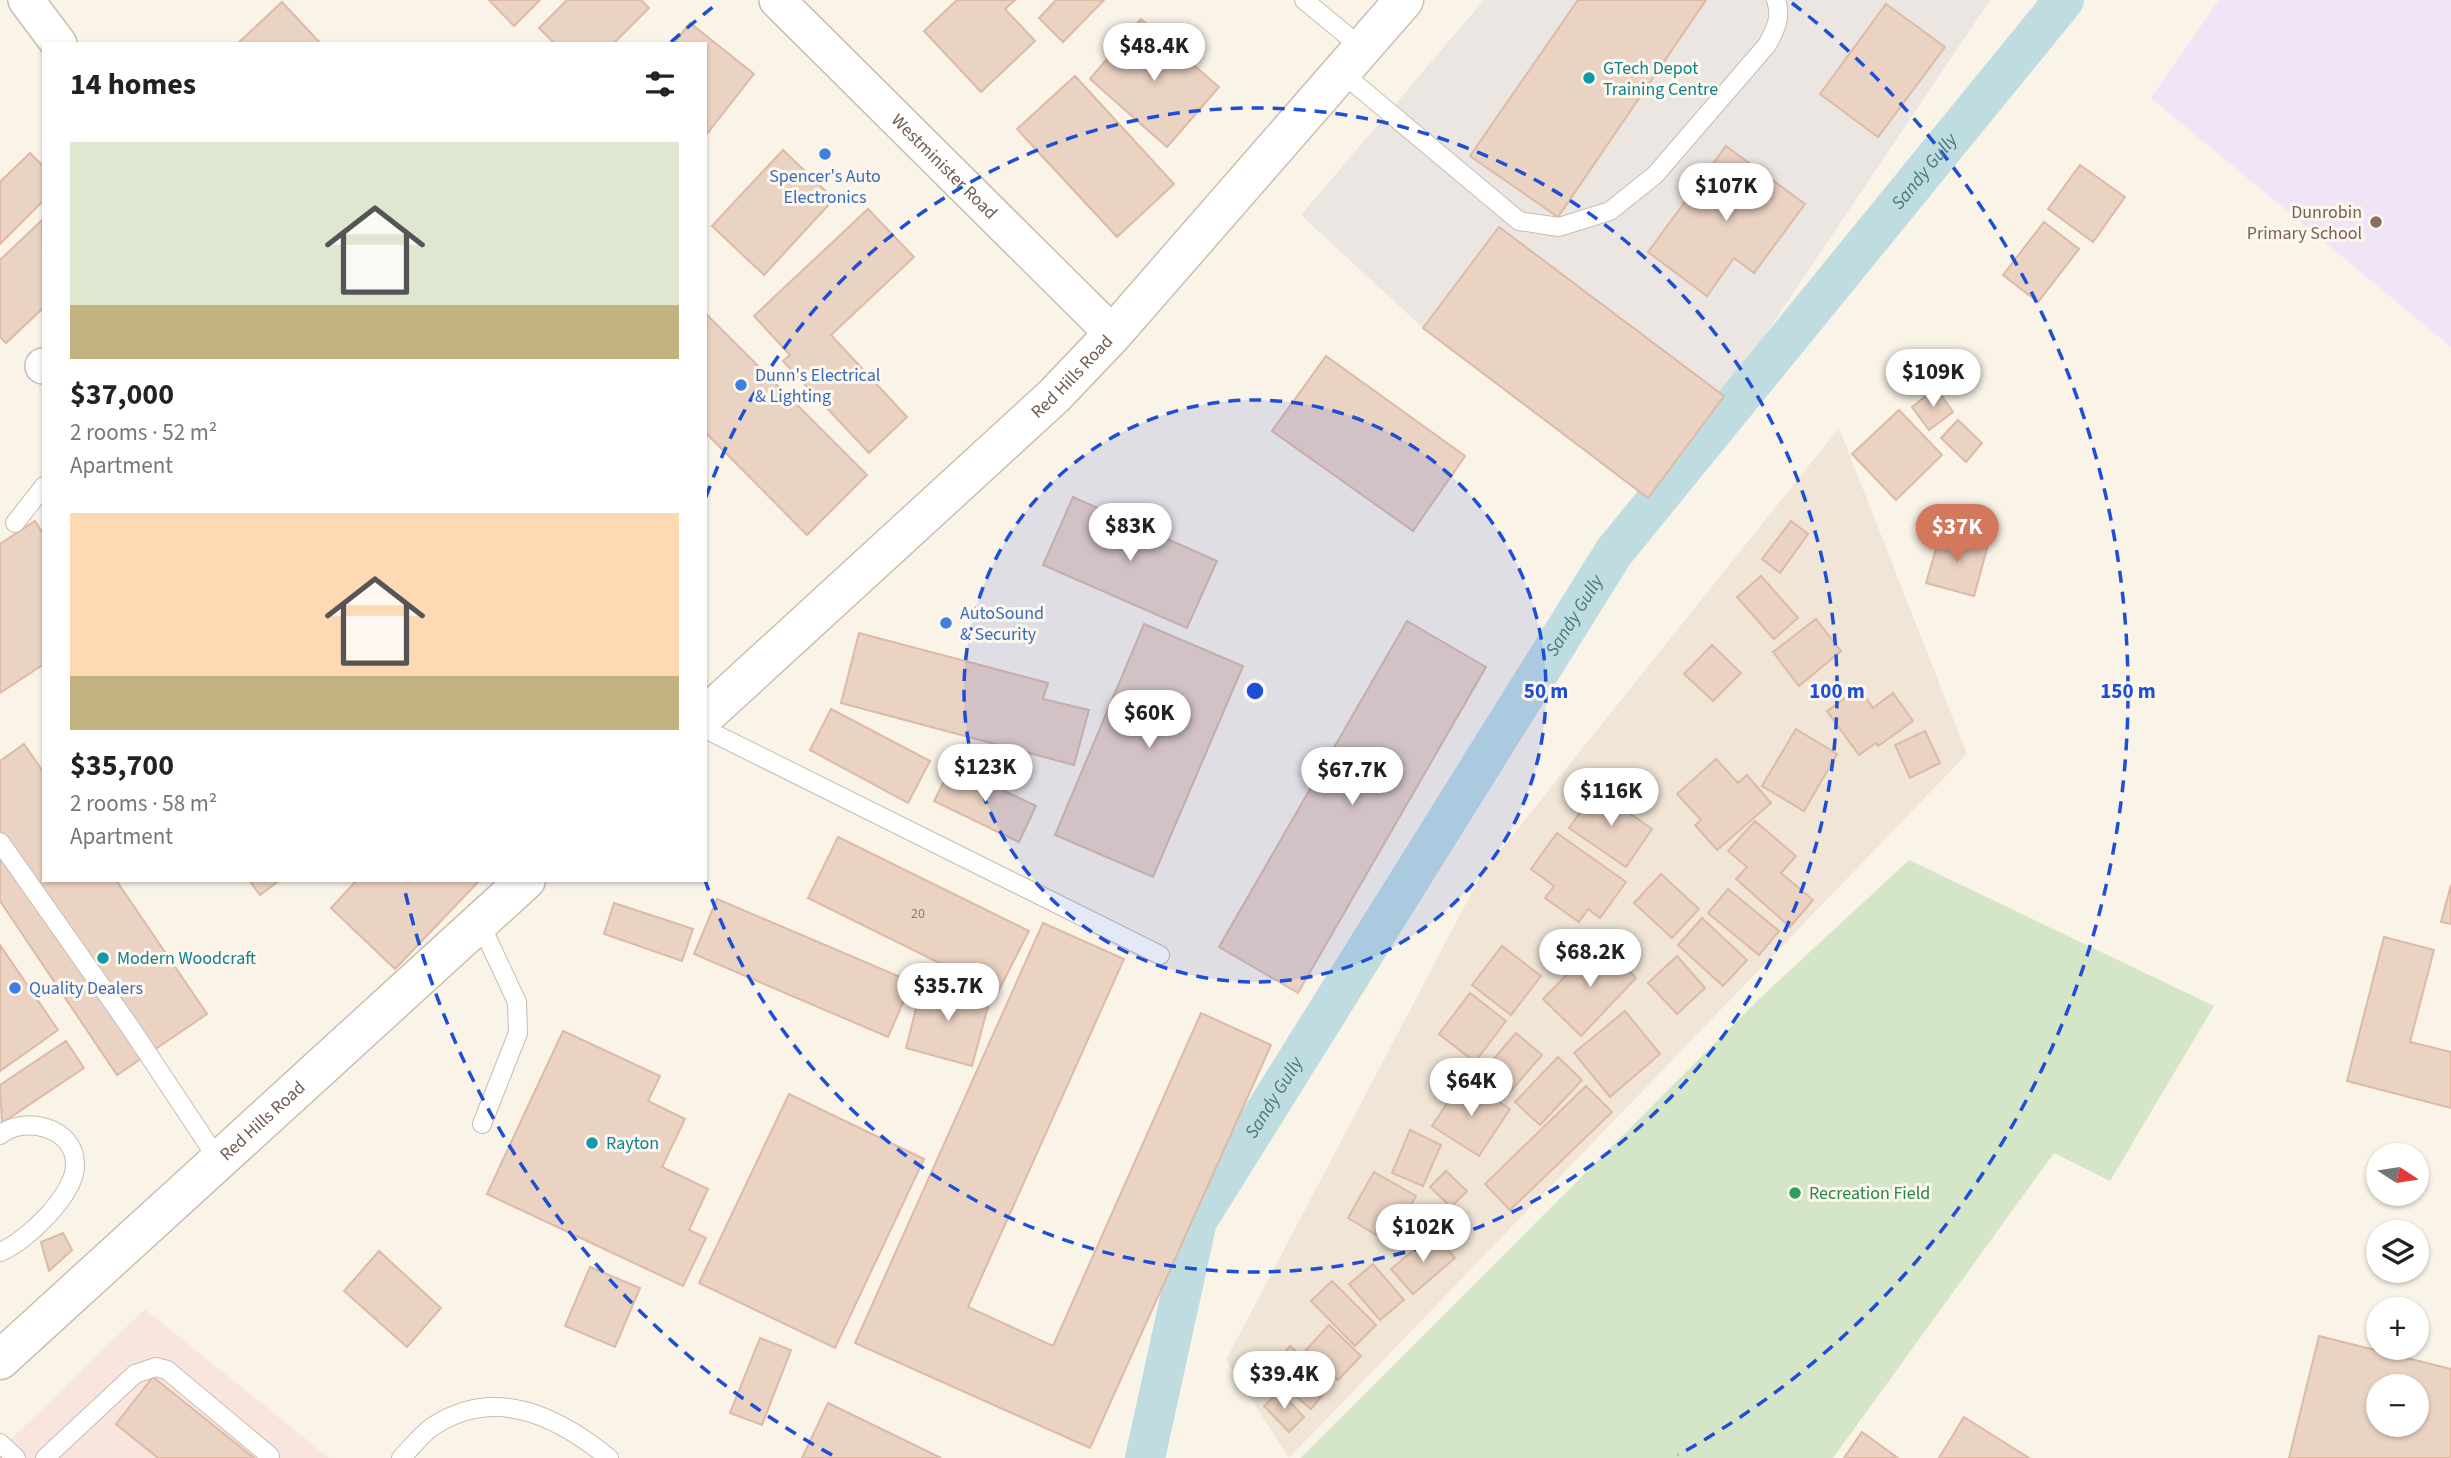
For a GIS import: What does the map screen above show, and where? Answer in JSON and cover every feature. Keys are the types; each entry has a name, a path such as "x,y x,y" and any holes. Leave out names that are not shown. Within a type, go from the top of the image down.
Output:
{"main road":[{"name":"Red Hills Road","path":"707,714 1054,396 1113,334 1404,0"},
{"name":"Red Hills Road","path":"0,1360 524,882"}],"street":[{"path":"26,0 58,42"},
{"name":"Westminister Road","path":"777,0 1113,334"}],"lane":[{"path":"1304,0 1351,60 1519,221 1559,227 1610,211 1656,175 1767,45 1777,26 1779,10 1776,0"},
{"path":"15,523 42,489"},
{"path":"707,730 1160,956"},
{"path":"0,842 130,1027 219,1161"},
{"path":"480,923 517,1002 518,1033 482,1124"},
{"path":"0,1135 30,1124 52,1128 68,1145 76,1162 71,1183 60,1201 17,1245 0,1252"},
{"path":"45,1458 135,1374 156,1367 167,1370 270,1456"},
{"path":"401,1458 431,1427 485,1408 519,1409 556,1420 609,1458"},
{"path":"0,1443 16,1458"}],"shaded area":[{"path":"1484,0 1990,0 1724,396 1648,498 1423,328 1301,215"},
{"name":"Dunrobin Primary School","path":"2219,0 2451,0 2451,347 2151,98"},
{"path":"1839,428 1967,754 1289,1458 1226,1360 1481,875"},
{"path":"145,1309 329,1458 0,1458 0,1450"}],"green space":[{"name":"Recreation Field","path":"1909,860 2214,1006 2110,1181 2054,1153 1833,1458 1301,1458 1759,999"}],"building":[{"path":"489,0 540,0 514,26"},
{"path":"567,0 641,0 649,8 615,42 553,42 539,28"},
{"path":"957,0 1015,0 1005,9 1035,41 981,92 924,31"},
{"path":"1056,0 1104,0 1063,42 1039,18"},
{"name":"GTech Depot Training Centre","path":"1578,0 1706,0 1558,217 1470,156"},
{"path":"282,2 319,42 239,42"},
{"path":"1886,4 1945,47 1878,137 1820,94"},
{"path":"1141,19 1219,87 1167,147 1090,79"},
{"path":"690,23 754,74 707,133 707,42 675,42"},
{"path":"1075,76 1174,184 1117,237 1017,129"},
{"path":"1726,146 1805,204 1754,273 1734,258 1707,296 1648,252"},
{"path":"783,150 834,199 764,275 712,226"},
{"path":"30,153 42,165 42,202 0,244 0,182"},
{"path":"2080,165 2125,197 2093,242 2048,209"},
{"path":"868,209 914,257 831,335 907,417 869,453 783,361 790,355 754,316"},
{"path":"42,220 42,309 6,343 0,337 0,260"},
{"path":"2044,222 2079,249 2038,302 2003,275"},
{"path":"1499,227 1724,396 1648,498 1423,328"},
{"name":"Dunn's Electrical & Lighting","path":"707,315 867,475 807,535 707,434"},
{"path":"1326,356 1465,456 1413,531 1272,431"},
{"path":"1936,388 1953,412 1929,430 1912,407"},
{"path":"1899,410 1942,455 1896,500 1852,454"},
{"path":"1958,420 1982,443 1966,462 1941,438"},
{"path":"1073,497 1217,561 1187,628 1043,565"},
{"path":"35,521 42,532 42,665 0,693 0,544"},
{"path":"1791,521 1808,534 1780,573 1762,559"},
{"path":"1941,532 1988,545 1974,596 1926,583"},
{"path":"1761,576 1798,618 1774,639 1737,597"},
{"path":"1816,619 1841,651 1799,686 1773,652"},
{"path":"1407,621 1486,667 1298,993 1219,947"},
{"path":"1144,624 1243,666 1153,877 1055,835"},
{"path":"859,633 1048,683 1043,699 1089,710 1074,765 841,703"},
{"path":"1712,645 1741,673 1713,701 1684,674"},
{"path":"1859,688 1873,708 1893,693 1913,721 1878,746 1876,743 1859,755 1827,711"},
{"path":"831,709 930,761 908,803 810,750"},
{"path":"1796,729 1837,754 1804,811 1762,786"},
{"path":"1925,731 1940,763 1910,778 1895,745"},
{"name":"Modern Woodcraft","path":"24,744 42,770 42,882 117,882 207,1014 117,1075 0,901 0,761"},
{"path":"1716,759 1738,783 1747,775 1771,803 1717,850 1695,825 1701,820 1677,794"},
{"path":"952,766 1036,806 1019,842 934,801"},
{"path":"1596,790 1652,829 1626,867 1569,828"},
{"path":"1755,821 1796,856 1781,873 1813,900 1790,927 1736,879 1747,867 1728,851"},
{"path":"1557,833 1626,882 1600,918 1588,909 1579,922 1545,898 1554,886 1531,869"},
{"path":"838,837 1029,931 998,992 808,898"},
{"path":"1661,874 1699,909 1672,938 1634,903"},
{"path":"250,882 277,882 260,895"},
{"path":"355,882 478,882 395,969 331,908"},
{"path":"2451,885 2451,924 2441,922"},
{"path":"1728,889 1779,931 1759,955 1708,913"},
{"path":"717,899 912,982 888,1037 694,954"},
{"path":"614,903 693,929 682,961 604,934"},
{"path":"1702,918 1747,960 1723,986 1678,945"},
{"path":"1043,923 1124,959 968,1307 1053,1346 1201,1013 1271,1045 1090,1448 855,1343"},
{"path":"2384,937 2434,950 2410,1042 2451,1052 2451,1108 2347,1081"},
{"path":"1599,942 1636,978 1581,1036 1543,999"},
{"name":"Quality Dealers","path":"0,945 58,1030 0,1071"},
{"path":"1502,946 1541,976 1511,1015 1472,985"},
{"path":"1677,956 1705,988 1677,1014 1648,983"},
{"path":"923,981 990,999 972,1066 906,1048"},
{"path":"1470,993 1506,1021 1475,1062 1439,1034"},
{"path":"1625,1011 1660,1054 1610,1097 1574,1053"},
{"name":"Rayton","path":"563,1031 660,1076 648,1101 685,1119 662,1167 708,1189 689,1230 706,1238 683,1286 487,1194"},
{"path":"1516,1033 1542,1055 1504,1099 1478,1077"},
{"path":"66,1041 84,1068 2,1123 0,1085"},
{"path":"1558,1057 1582,1080 1540,1125 1515,1102"},
{"path":"1463,1079 1510,1109 1479,1156 1432,1126"},
{"path":"1586,1086 1612,1112 1510,1210 1485,1184"},
{"path":"789,1094 924,1159 835,1348 699,1283"},
{"path":"1410,1130 1441,1145 1423,1186 1392,1173"},
{"path":"1446,1171 1467,1191 1451,1207 1430,1187"},
{"path":"1374,1172 1416,1196 1390,1243 1348,1218"},
{"path":"63,1233 72,1250 49,1271 41,1242"},
{"path":"1434,1233 1455,1258 1413,1294 1391,1269"},
{"path":"379,1251 441,1308 407,1347 344,1291"},
{"path":"1373,1264 1404,1300 1380,1320 1349,1284"},
{"path":"590,1267 640,1288 615,1347 565,1326"},
{"path":"1332,1281 1376,1325 1355,1346 1311,1301"},
{"path":"1329,1325 1361,1356 1338,1380 1306,1350"},
{"path":"2319,1336 2366,1348 2366,1360 2415,1360 2451,1369 2451,1458 2289,1458"},
{"path":"760,1338 791,1350 762,1425 730,1413"},
{"path":"1290,1346 1333,1382 1311,1409 1268,1373"},
{"path":"153,1377 254,1458 158,1458 116,1424"},
{"path":"1280,1391 1304,1417 1289,1432 1264,1406"},
{"path":"828,1403 941,1458 802,1458"},
{"path":"1964,1417 2029,1458 1939,1458"},
{"path":"1862,1432 1898,1458 1844,1458"}],"waterway":[{"name":"Sandy Gully","path":"1145,1458 1197,1221 1614,552 2064,0"}],"place":[{"name":"GTech Depot Training Centre","path":"1589,78"},
{"name":"Spencer's Auto Electronics","path":"825,154"},
{"name":"Dunrobin Primary School","path":"2376,222"},
{"name":"Dunn's Electrical & Lighting","path":"741,385"},
{"name":"AutoSound & Security","path":"946,623"},
{"name":"Modern Woodcraft","path":"103,958"},
{"name":"Quality Dealers","path":"15,988"},
{"name":"Rayton","path":"592,1143"},
{"name":"Recreation Field","path":"1795,1193"}]}
